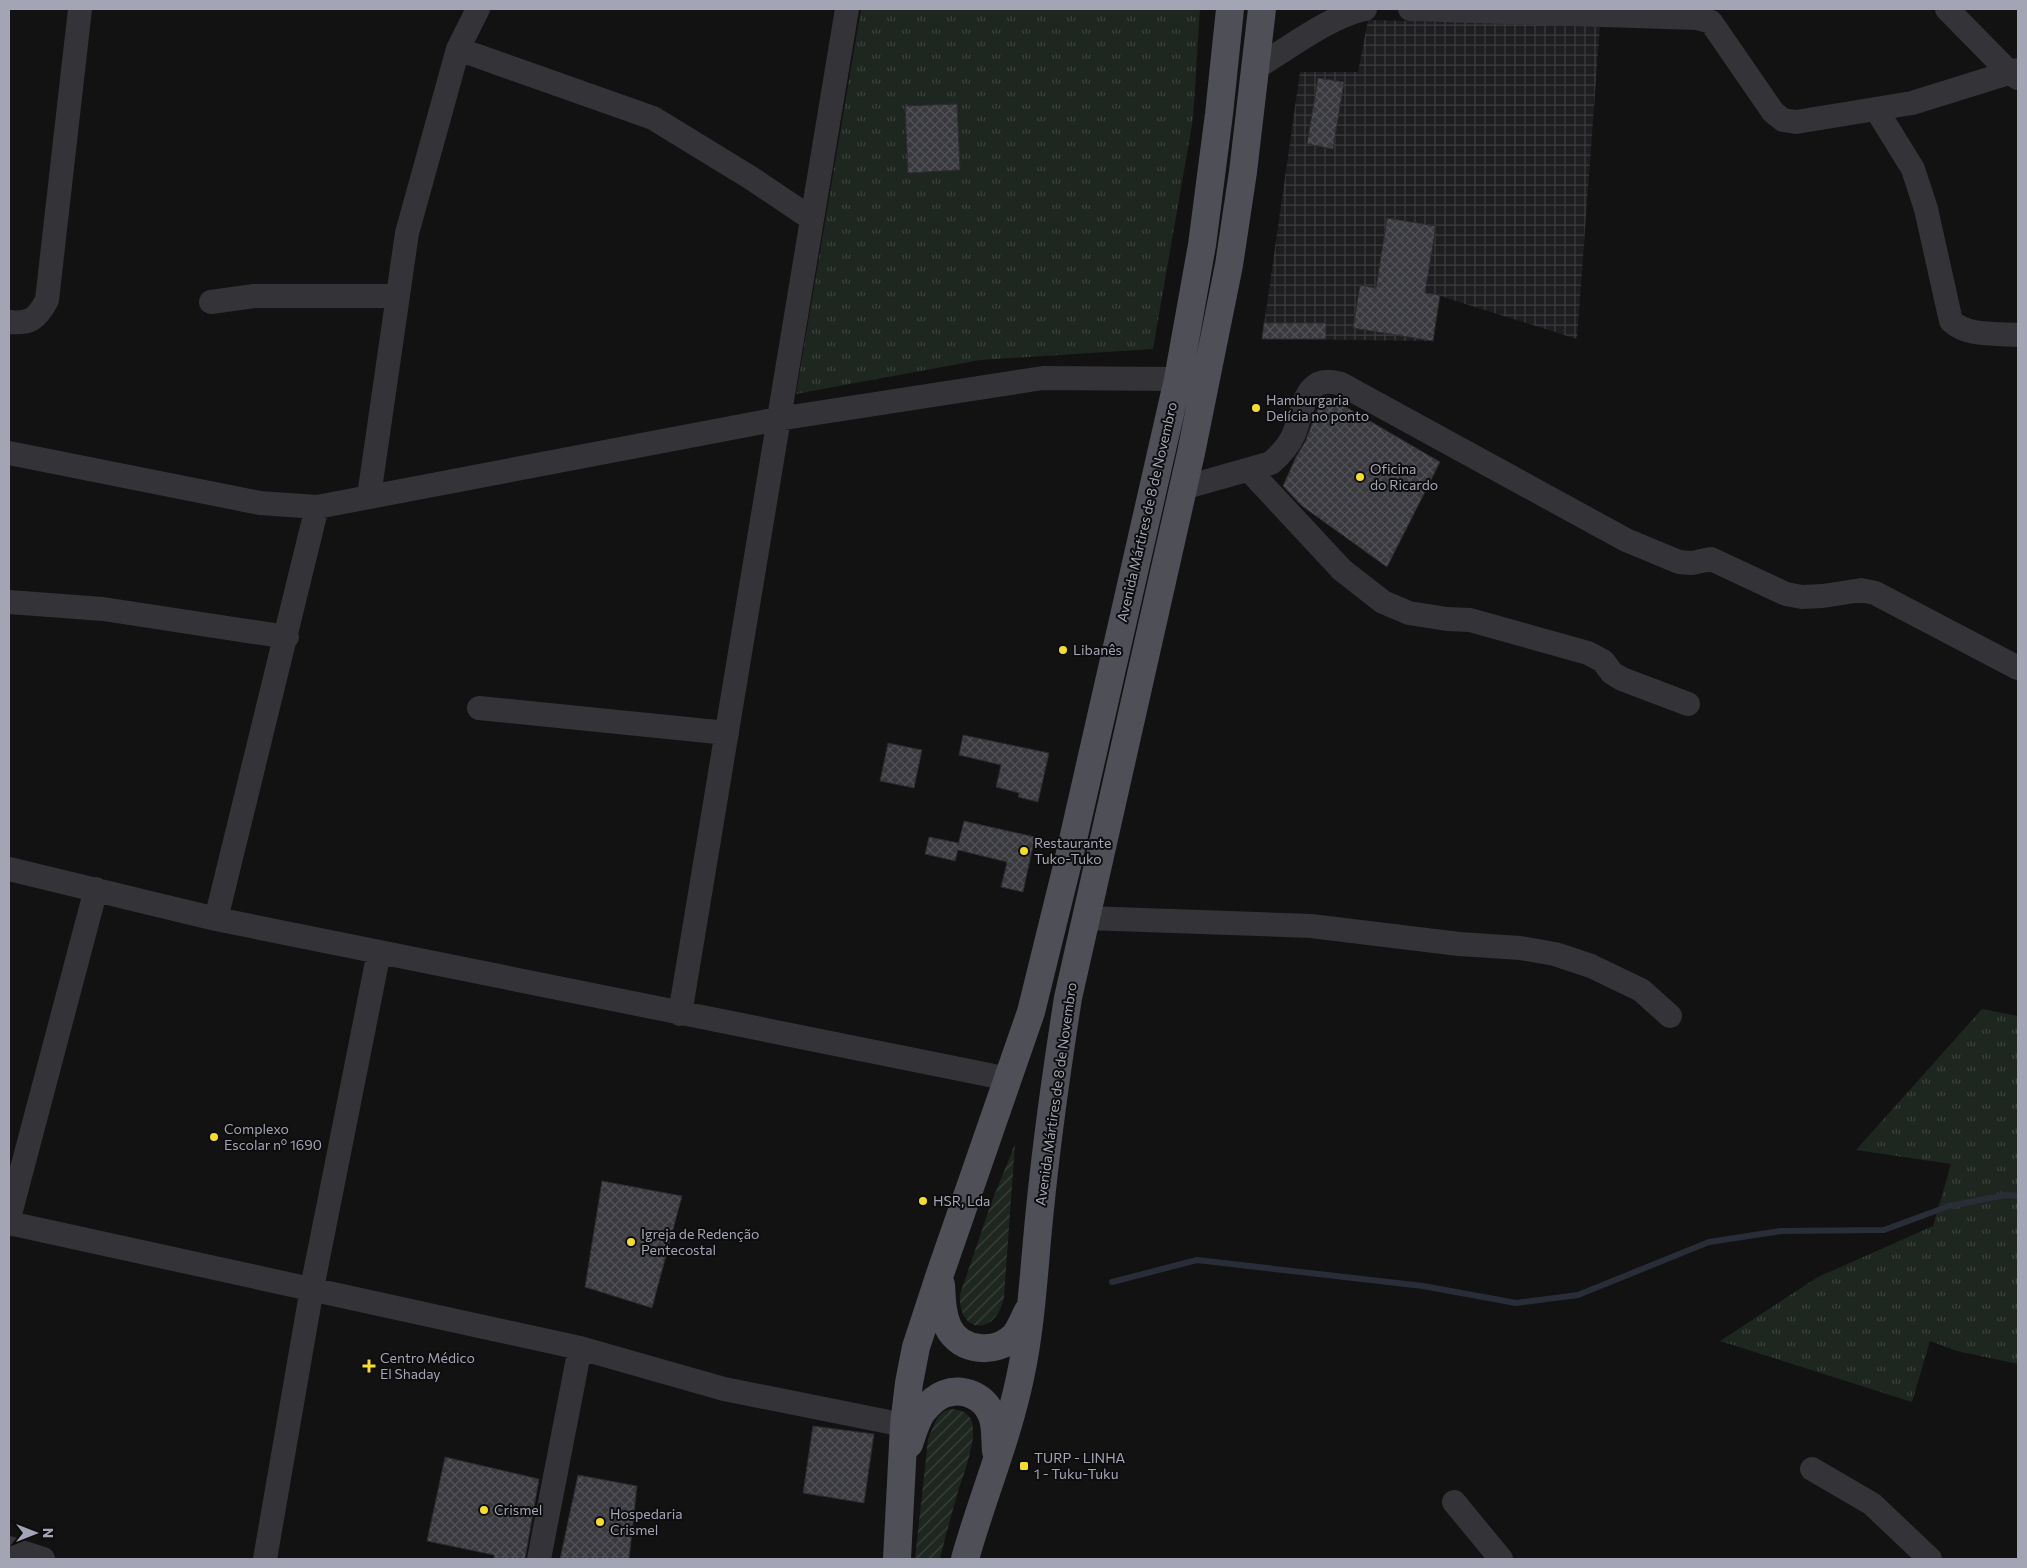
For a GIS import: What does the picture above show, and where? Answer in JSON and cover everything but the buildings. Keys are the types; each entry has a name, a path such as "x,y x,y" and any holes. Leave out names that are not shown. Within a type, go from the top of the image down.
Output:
{"main road":[{"name":"Avenida Mártires de 8 de Novembro","path":"897,1559 904,1425 916,1347 1031,1012 1056,912 1178,379 1202,245 1220,114 1230,9"},
{"name":"Avenida Mártires de 8 de Novembro","path":"965,1559 997,1465 1020,1378 1031,1304 1055,1081 1068,998 1230,265 1262,9"},
{"path":"941,1270 942,1311 949,1329 959,1340 972,1346 984,1349 999,1346 1015,1335 1031,1304"},
{"path":"902,1460 921,1413 931,1402 943,1394 958,1391 971,1394 983,1401 992,1416 997,1465"}],"street":[{"path":"9,322 22,323 32,320 41,311 47,300 80,9"},
{"path":"369,496 407,233 458,49 478,9"},
{"path":"680,1014 847,9"},
{"path":"1256,68 1325,26 1352,12 1365,9"},
{"path":"1410,9 1697,18 1711,22 1773,112 1783,120 1796,122 1912,103 2015,74"},
{"path":"1947,9 2015,74"},
{"path":"458,49 653,118 751,178 812,219"},
{"path":"1876,109 1913,169 1926,209 1951,321 1959,328 1968,331 2018,335"},
{"path":"211,302 254,296 398,296"},
{"path":"9,453 260,503 317,507 778,419 1043,378 1178,379"},
{"path":"1182,488 1250,471 1271,463 1282,453 1293,437 1307,396 1316,384 1328,380 1341,384 1626,540 1679,562 1692,563 1711,559 1786,594 1802,597 1861,590 1876,593 2018,668"},
{"path":"1250,471 1342,570 1383,602 1408,613 1447,619 1470,620 1588,653 1622,679 1688,704"},
{"path":"216,919 287,637 317,507"},
{"path":"9,602 102,609 287,637"},
{"path":"479,708 727,733"},
{"path":"9,869 216,919 1009,1079"},
{"path":"9,1218 96,889"},
{"path":"1086,918 1311,926 1459,944 1520,948 1555,954 1591,966 1641,990 1670,1016"},
{"path":"265,1559 312,1288 380,952"},
{"path":"9,1222 580,1348 724,1389 904,1425"},
{"path":"539,1559 580,1348"},
{"path":"1812,1469 1872,1504 1930,1559"},
{"path":"1454,1502 1501,1559"},
{"path":"9,1548 43,1559"}],"shaded area":[{"path":"1368,20 1600,25 1577,339 1440,296 1433,341 1262,339 1300,72 1358,72"}],"green space":[{"path":"861,9 1200,9 1193,119 1153,349 980,360 796,394"},
{"path":"1982,1009 2018,1016 2018,1364 1957,1351 1930,1341 1912,1402 1720,1341 1818,1277 1933,1226 1951,1164 1856,1150"},
{"path":"1015,1144 1004,1297 1000,1310 993,1319 986,1324 978,1326 970,1323 964,1317 960,1294 992,1201"},
{"path":"950,1409 963,1412 971,1419 973,1439 971,1449 940,1559 915,1559 928,1439 937,1418 943,1412"}],"waterway":[{"path":"1112,1282 1197,1260 1423,1286 1516,1303 1578,1295 1709,1242 1781,1231 1884,1230 1949,1206 2006,1195 2018,1196"}],"place":[{"name":"Hamburgaria Delícia no ponto","path":"1256,408"},
{"name":"Oficina do Ricardo","path":"1360,477"},
{"name":"Libanês","path":"1063,650"},
{"name":"Restaurante Tuko-Tuko","path":"1024,851"},
{"name":"Complexo Escolar nº 1690","path":"214,1137"},
{"name":"HSR, Lda","path":"923,1201"},
{"name":"Igreja de Redenção Pentecostal","path":"631,1242"},
{"name":"Centro Médico El Shaday","path":"369,1366"},
{"name":"TURP - LINHA 1 - Tuku-Tuku","path":"1024,1466"},
{"name":"Crismel","path":"484,1510"},
{"name":"Hospedaria Crismel","path":"600,1522"}]}
